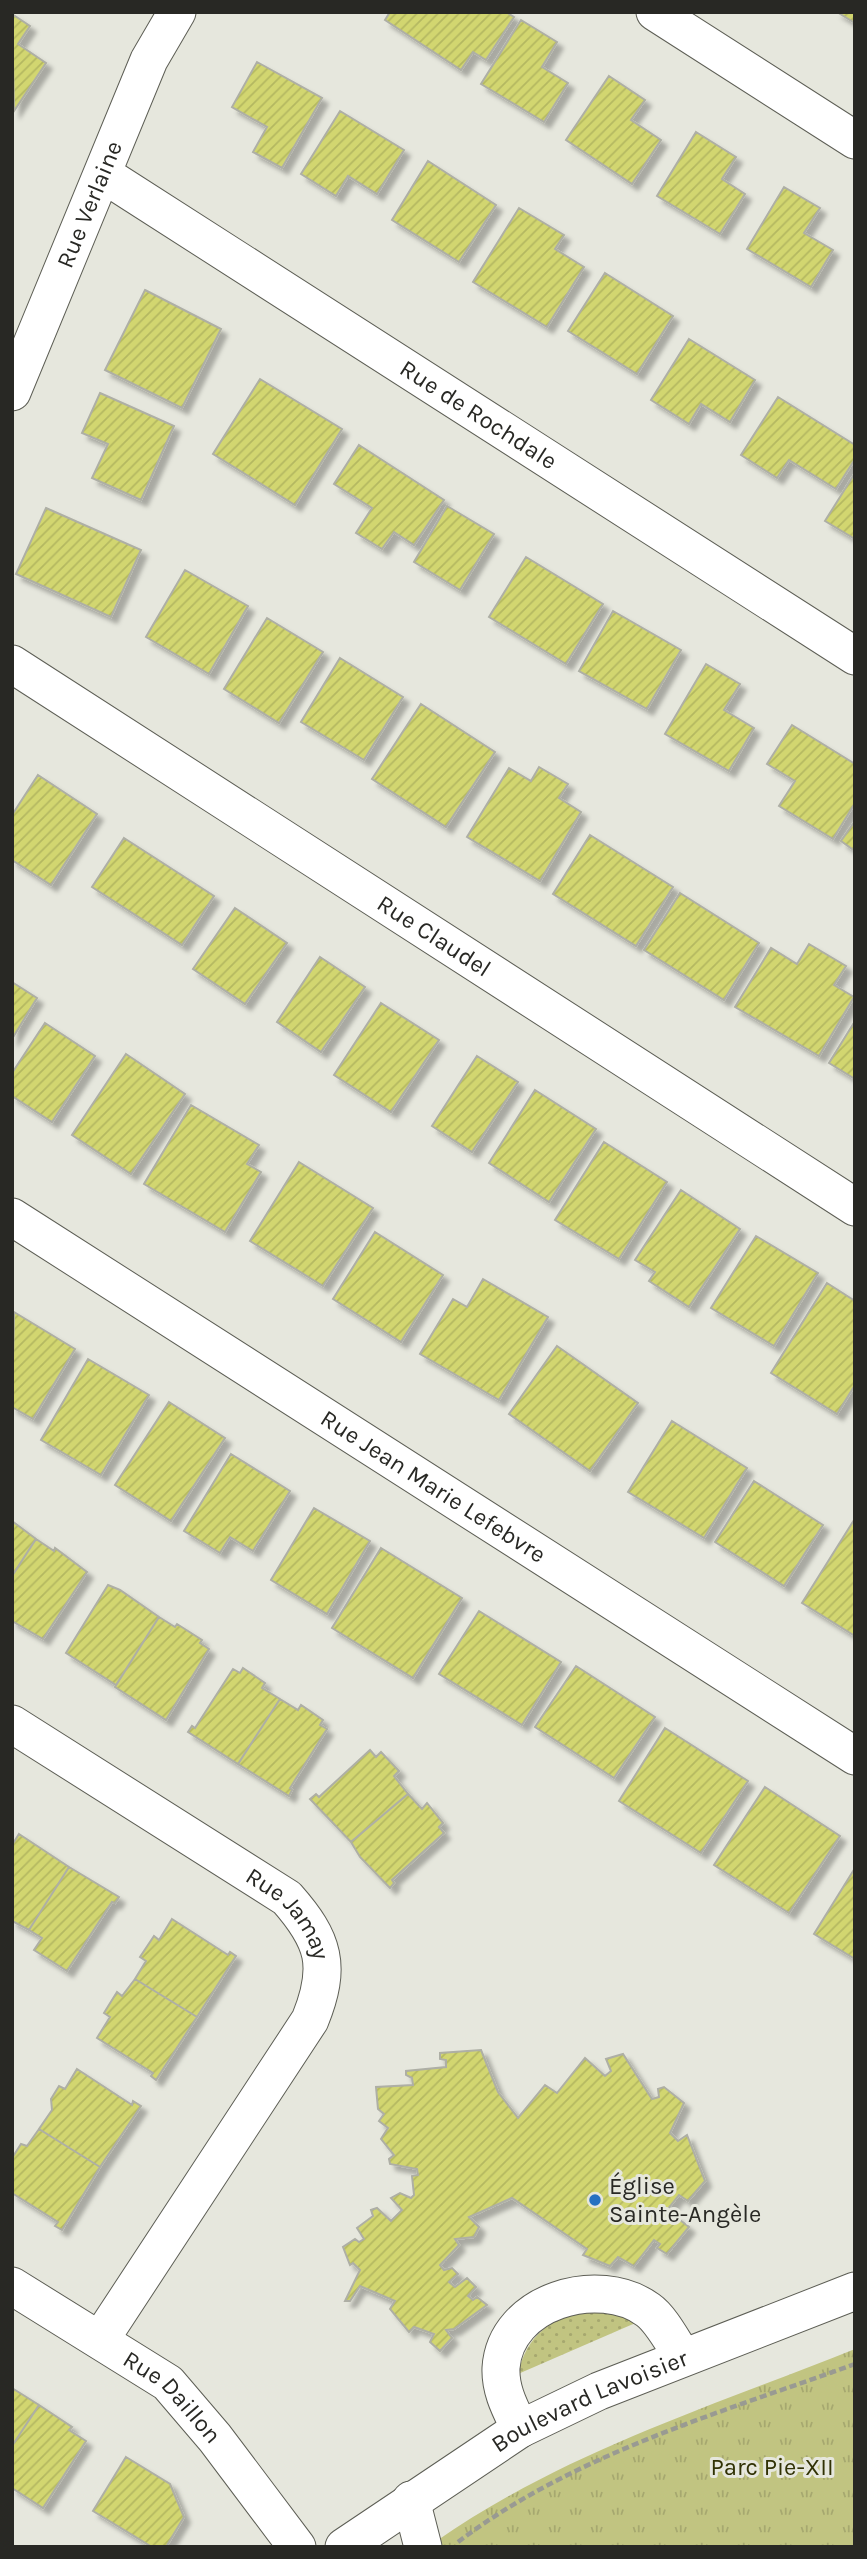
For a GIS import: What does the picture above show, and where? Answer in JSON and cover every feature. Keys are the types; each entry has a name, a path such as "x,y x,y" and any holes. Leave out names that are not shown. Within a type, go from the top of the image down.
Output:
{"street":[{"path":"655,12 855,140"},
{"name":"Rue Verlaine","path":"12,393 170,14"},
{"name":"Rue de Rochdale","path":"103,174 855,656"},
{"name":"Rue Claudel","path":"12,664 855,1207"},
{"name":"Rue Jean Marie Lefebvre","path":"12,1217 855,1756"},
{"name":"Rue Jamay","path":"12,1724 287,1898 312,1926 322,1959 321,1992 310,2020 100,2340"},
{"name":"Rue Daillon","path":"12,2286 168,2383 215,2438 297,2547"},
{"name":"Boulevard Lavoisier","path":"344,2547 520,2429 599,2391 855,2291"},
{"path":"520,2429 503,2392 501,2367 510,2341 524,2321 572,2294 602,2292 650,2310 683,2357"},
{"path":"411,2500 423,2547"}],"path":[{"path":"452,2547 487,2521 567,2476 648,2439 855,2364"}],"green space":[{"path":"588,2308 640,2321 518,2374 527,2349 542,2330 563,2317"},
{"name":"Parc Pie-XII","path":"855,2349 855,2547 428,2547 478,2514 581,2459 635,2435"}],"building":[{"path":"390,12 506,12 514,17 486,60 473,52 461,70 385,20"},
{"path":"837,12 855,12 855,23"},
{"path":"12,14 30,26 18,44 46,63 14,111"},
{"path":"521,20 557,42 542,67 568,83 544,122 481,84"},
{"path":"257,62 322,98 282,168 253,152 267,127 232,107"},
{"path":"609,76 645,100 631,120 661,140 632,184 566,140"},
{"path":"340,111 404,150 377,194 348,176 336,196 301,174"},
{"path":"696,132 736,157 722,179 745,194 720,234 657,196"},
{"path":"428,161 496,205 459,262 392,220"},
{"path":"784,187 820,208 804,233 833,250 811,287 747,249"},
{"path":"519,208 564,235 555,249 584,267 547,327 473,282"},
{"path":"605,273 673,316 637,374 568,331"},
{"path":"145,290 221,329 182,408 105,370"},
{"path":"689,339 755,380 730,422 701,404 689,424 651,400"},
{"path":"260,379 342,429 295,505 213,454"},
{"path":"100,393 174,426 141,500 92,478 108,444 82,433"},
{"path":"778,397 855,445 855,459 836,489 789,460 777,478 741,455"},
{"path":"359,445 444,500 414,545 394,532 382,549 356,533 372,508 334,484"},
{"path":"855,473 855,539 825,521"},
{"path":"447,506 494,534 460,590 414,562"},
{"path":"46,508 141,550 111,617 16,574"},
{"path":"526,557 603,604 566,664 489,617"},
{"path":"185,570 248,606 209,674 146,637"},
{"path":"613,611 681,650 647,709 579,671"},
{"path":"267,618 323,652 279,723 224,689"},
{"path":"340,658 403,697 364,760 301,722"},
{"path":"706,664 740,684 724,710 754,728 729,771 665,734"},
{"path":"421,704 495,752 446,827 372,779"},
{"path":"792,725 855,764 855,803 833,839 779,806 795,781 767,764"},
{"path":"539,767 568,784 559,798 581,812 540,881 467,837 509,768 531,781"},
{"path":"38,775 97,814 51,885 12,860 12,815"},
{"path":"855,821 855,851 841,841"},
{"path":"590,835 673,887 636,946 553,894"},
{"path":"124,838 214,896 182,945 92,887"},
{"path":"680,893 759,943 724,1000 644,950"},
{"path":"235,908 287,943 245,1004 193,969"},
{"path":"809,944 846,966 834,985 854,997 819,1056 735,1007 771,948 797,964"},
{"path":"320,957 365,987 321,1052 277,1022"},
{"path":"12,982 37,998 12,1039"},
{"path":"381,1003 439,1040 391,1112 334,1075"},
{"path":"855,1021 855,1079 829,1063"},
{"path":"45,1023 95,1056 52,1122 12,1096 12,1073"},
{"path":"126,1054 185,1094 131,1174 72,1135"},
{"path":"477,1056 518,1082 472,1152 432,1126"},
{"path":"535,1090 596,1129 549,1202 489,1163"},
{"path":"191,1105 259,1145 247,1164 261,1172 225,1232 144,1184"},
{"path":"604,1142 667,1182 619,1259 555,1220"},
{"path":"299,1162 373,1208 323,1286 250,1241"},
{"path":"681,1190 740,1229 689,1307 649,1281 655,1272 635,1260"},
{"path":"375,1232 443,1275 401,1342 333,1299"},
{"path":"756,1236 818,1273 774,1346 711,1308"},
{"path":"483,1279 548,1317 499,1400 420,1354 453,1299 467,1307"},
{"path":"827,1283 855,1301 855,1385 837,1414 771,1373"},
{"path":"14,1312 75,1349 33,1419 12,1407"},
{"path":"557,1346 638,1403 590,1471 509,1414"},
{"path":"88,1359 149,1395 101,1475 41,1440"},
{"path":"169,1402 225,1438 171,1521 115,1485"},
{"path":"672,1421 747,1468 704,1538 628,1492"},
{"path":"231,1454 290,1491 253,1551 230,1537 220,1553 184,1531"},
{"path":"754,1481 823,1525 784,1586 715,1542"},
{"path":"314,1508 370,1541 327,1614 271,1580"},
{"path":"855,1520 855,1636 802,1603"},
{"path":"12,1521 36,1539 12,1576"},
{"path":"36,1539 54,1551 55,1548 87,1572 43,1639 12,1621 12,1576"},
{"path":"381,1548 462,1598 413,1678 332,1628"},
{"path":"108,1585 120,1590 159,1617 116,1685 66,1653"},
{"path":"479,1611 561,1662 522,1725 439,1674"},
{"path":"159,1617 175,1627 177,1624 202,1640 200,1643 209,1649 166,1720 115,1687"},
{"path":"576,1666 655,1717 614,1778 535,1727"},
{"path":"243,1668 265,1683 262,1688 280,1699 238,1764 188,1732 192,1726 195,1728 233,1669 240,1673"},
{"path":"280,1699 298,1710 301,1705 323,1720 320,1725 327,1729 290,1788 292,1790 289,1796 238,1764"},
{"path":"665,1728 748,1781 701,1853 619,1801"},
{"path":"370,1750 376,1757 381,1752 399,1771 394,1776 408,1794 351,1842 310,1799 316,1794 319,1797"},
{"path":"765,1787 840,1836 789,1913 714,1865"},
{"path":"408,1794 422,1809 427,1803 443,1823 439,1827 444,1833 392,1880 394,1883 390,1888 360,1857 351,1842"},
{"path":"19,1834 69,1867 29,1930 12,1921 12,1845"},
{"path":"69,1867 119,1897 115,1903 112,1902 67,1971 34,1950 42,1938 29,1930"},
{"path":"855,1868 855,1959 814,1934"},
{"path":"172,1919 228,1955 230,1952 236,1956 197,2017 135,1979 146,1961 140,1957 154,1936 159,1940"},
{"path":"135,1979 197,2017 156,2080 151,2076 153,2073 97,2038 110,2017 104,2013 117,1992 122,1996"},
{"name":"Église Sainte-Angèle","path":"481,2050 498,2092 518,2118 545,2085 557,2093 585,2058 605,2076 611,2071 606,2059 623,2054 652,2099 659,2097 658,2089 664,2087 684,2103 670,2133 678,2141 687,2135 705,2181 688,2201 679,2195 667,2210 689,2227 667,2254 657,2248 660,2244 654,2240 634,2266 618,2257 610,2266 583,2255 587,2249 512,2198 469,2217 479,2227 474,2237 455,2239 459,2245 440,2265 444,2270 452,2268 458,2274 449,2282 455,2287 467,2278 476,2287 468,2296 473,2300 477,2297 487,2305 454,2329 446,2330 452,2338 440,2351 430,2342 434,2334 414,2327 409,2332 390,2309 395,2301 360,2286 350,2301 345,2301 360,2270 353,2263 350,2265 343,2247 355,2239 359,2242 364,2239 357,2228 373,2216 371,2210 377,2208 391,2221 402,2210 391,2198 400,2193 411,2198 414,2195 412,2176 418,2175 417,2169 390,2164 389,2159 394,2155 381,2139 388,2128 379,2121 384,2114 378,2109 376,2087 413,2085 412,2078 406,2075 406,2071 446,2067 446,2060 440,2059 440,2053"},
{"path":"77,2069 132,2105 133,2101 141,2106 100,2167 39,2129 52,2110 51,2099 59,2086 65,2089"},
{"path":"39,2129 100,2167 62,2230 55,2226 58,2222 12,2193 12,2158 21,2144 27,2146"},
{"path":"12,2388 39,2405 12,2446"},
{"path":"39,2405 72,2427 69,2430 86,2441 43,2508 12,2488 12,2446"},
{"path":"126,2457 170,2484 184,2517 166,2547 152,2547 93,2511"}],"place":[{"name":"Église Sainte-Angèle","path":"595,2200"}]}
